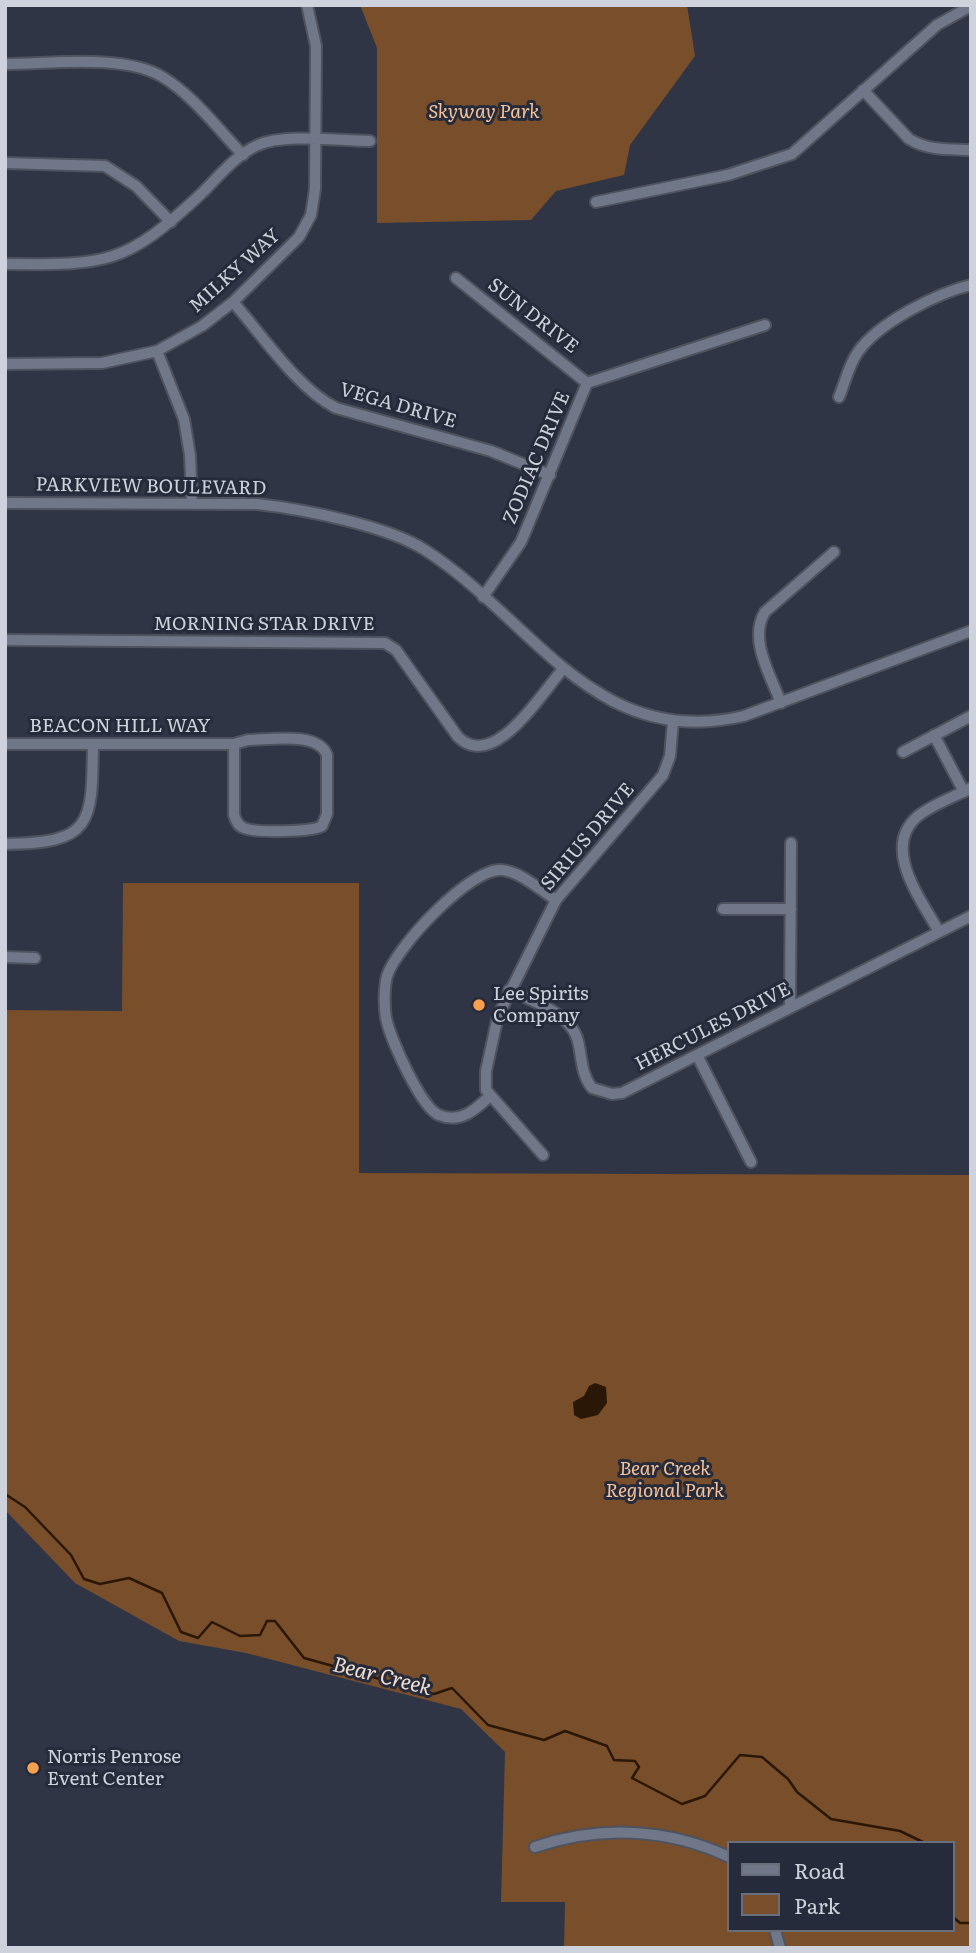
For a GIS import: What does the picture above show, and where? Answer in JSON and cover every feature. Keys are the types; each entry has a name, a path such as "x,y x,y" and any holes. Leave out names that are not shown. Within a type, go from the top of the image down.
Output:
{"street":[{"name":"MILKY WAY","path":"5,364 102,363 158,351 202,326 233,302 291,246 306,227 315,189 316,46 307,5"},
{"path":"596,202 728,176 792,154 937,25 971,6"},
{"path":"5,64 117,64 146,69 168,80 187,96 243,155"},
{"path":"863,90 909,139 918,145 928,149 971,150"},
{"path":"5,264 68,265 109,258 145,243 243,155 267,142 370,141"},
{"path":"5,163 105,166 136,186 171,222"},
{"name":"SUN DRIVE","path":"456,278 587,383"},
{"path":"839,397 854,358 865,343 934,297 971,285"},
{"name":"VEGA DRIVE","path":"233,302 307,387 325,402 336,408 491,451 550,475"},
{"name":"ZODIAC DRIVE","path":"483,597 521,542 587,383 765,325"},
{"path":"158,351 184,419 190,455 192,503"},
{"name":"PARKVIEW BOULEVARD","path":"5,503 276,506 391,535 424,549 563,668 604,698 673,722 725,720 781,703 971,631"},
{"path":"781,703 758,639 760,620 765,612 834,552"},
{"name":"MORNING STAR DRIVE","path":"5,640 385,643 396,650 464,744 480,748 503,738 563,668"},
{"path":"903,752 971,716"},
{"name":"SIRIUS DRIVE","path":"490,1097 486,1090 486,1071 498,1016 509,989 556,900 663,775 670,756 673,722"},
{"path":"934,735 967,790 924,812 907,828 902,848 908,874 939,932"},
{"name":"BEACON HILL WAY","path":"5,744 234,744 248,740 320,743 327,755 327,814 322,826 310,830 248,830 239,825 234,815 234,744"},
{"path":"5,844 48,844 77,829 84,820 92,797 93,745"},
{"path":"790,1008 792,843"},
{"path":"543,1155 490,1097 463,1117 447,1117 430,1111 387,1022 387,975 427,921 484,872 501,870 516,874 556,900"},
{"path":"723,909 791,909"},
{"name":"HERCULES DRIVE","path":"509,989 568,1023 577,1038 587,1081 592,1088 602,1092 622,1093 971,916"},
{"path":"5,957 35,958"},
{"path":"697,1055 751,1162"},
{"path":"535,1847 567,1836 594,1831 655,1834 700,1843 727,1856"}],"green space":[{"name":"Skyway Park","path":"360,5 687,5 695,56 630,145 624,175 556,191 531,220 377,223 377,48"},
{"name":"Bear Creek Regional Park","path":"123,883 359,883 359,1173 971,1175 971,1948 564,1948 565,1902 501,1902 505,1752 461,1709 246,1653 179,1641 75,1583 5,1510 5,1010 122,1011"}],"shaded area":[{"path":"595,1383 606,1387 607,1403 598,1415 581,1419 574,1415 573,1402 584,1396 589,1386"}],"waterway":[{"name":"Bear Creek","path":"5,1494 25,1507 71,1555 84,1579 100,1584 129,1578 162,1593 181,1632 198,1638 212,1622 240,1636 260,1635 267,1621 275,1621 304,1658 434,1694 452,1688 488,1725 544,1740 565,1731 607,1746 614,1760 635,1761 639,1767 632,1778 682,1804 705,1796 740,1755 762,1757 788,1779 797,1792 831,1819 900,1831 921,1841"},
{"name":"Bear Creek","path":"955,1919 960,1923 971,1923"}],"place":[{"name":"Lee Spirits Company","path":"479,1005"},
{"name":"Norris Penrose Event Center","path":"33,1768"}]}
